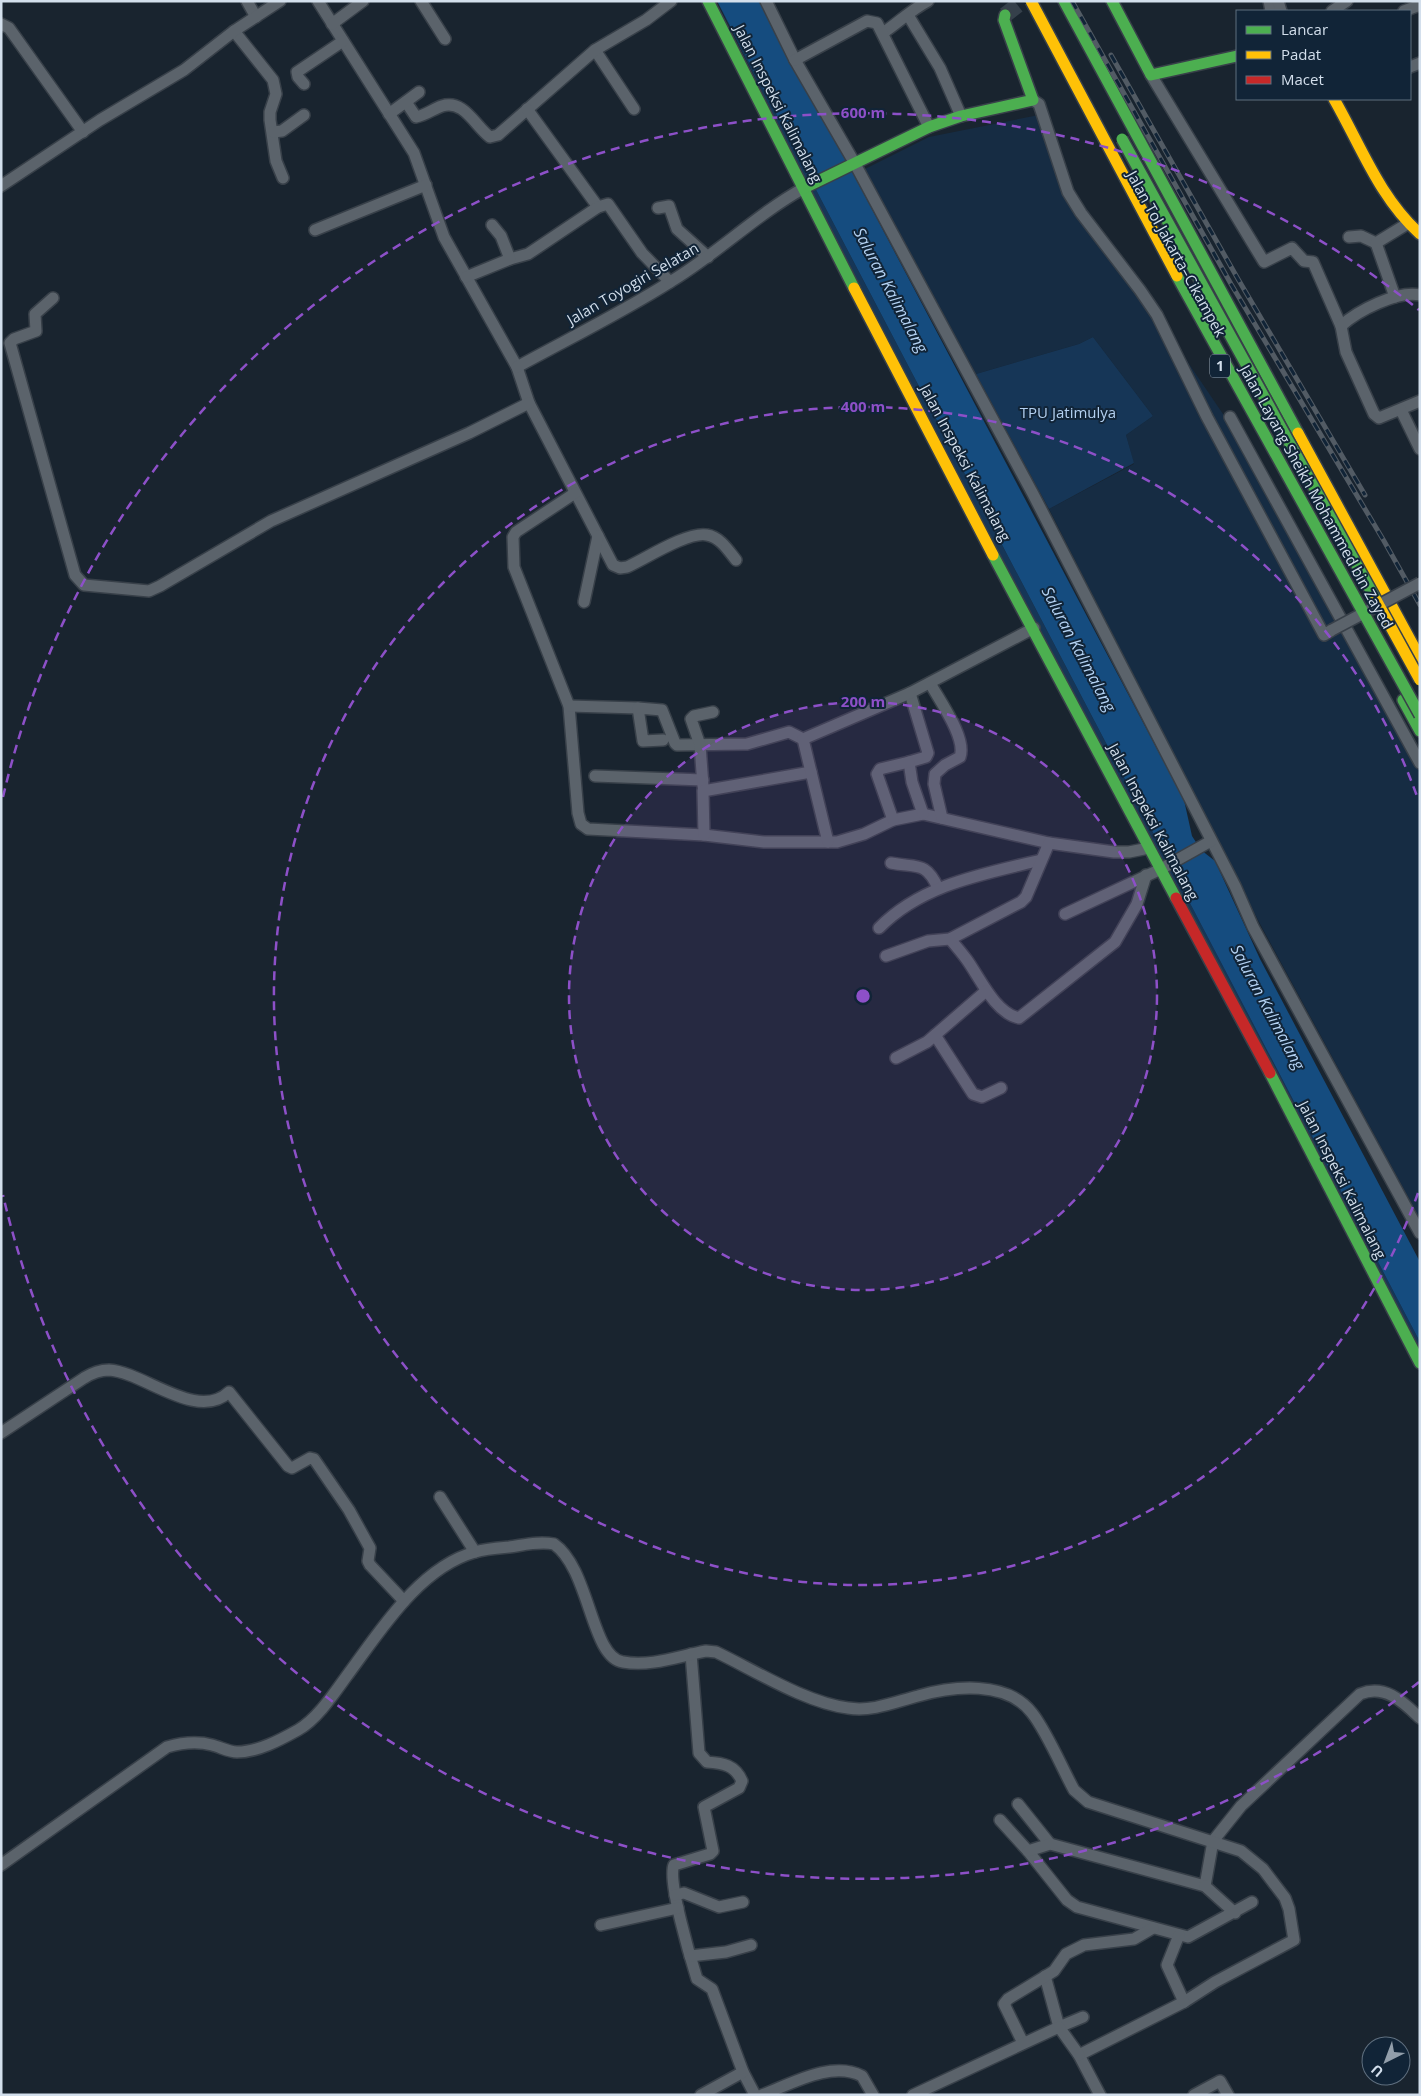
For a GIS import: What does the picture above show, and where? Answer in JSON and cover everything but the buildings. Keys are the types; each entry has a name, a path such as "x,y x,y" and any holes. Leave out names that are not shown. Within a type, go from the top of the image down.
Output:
{"main road":[{"name":"Jalan Inspeksi Kalimalang","path":"708,1 797,176 809,185 810,200 1149,848 1164,867 1420,1363"},
{"name":"Jalan Tol Jakarta–Cikampek","path":"1021,1 1420,731"},
{"name":"Jalan Layang Sheikh Mohammed bin Zayed","path":"1031,1 1204,326 1420,715"},
{"name":"Jalan Tol Jakarta–Cikampek","path":"1064,1 1420,658"},
{"path":"1112,1 1151,75 1236,56"},
{"path":"1005,15 1004,20 1033,100"},
{"name":"Jalan Toyogiri Selatan","path":"809,185 928,127 961,116 1033,100"},
{"path":"1336,100 1377,180 1407,224 1420,234"},
{"name":"Jalan Layang Sheikh Mohammed bin Zayed","path":"1115,127 1420,680"}],"street":[{"path":"247,1 256,17"},
{"path":"1,186 83,132 184,70 234,31 280,1"},
{"path":"318,1 414,153 444,237 517,367 529,403 613,565 620,568 627,567 688,537 706,534 723,544 736,560"},
{"path":"332,24 363,1"},
{"path":"421,1 445,39"},
{"path":"406,102 416,117 426,115 440,107 456,106 466,112 482,131 490,137 498,135 595,50 646,20 671,1"},
{"path":"766,1 795,60 854,162 1033,494 1208,843 1420,1233"},
{"path":"883,33 908,16 911,10 928,1"},
{"path":"1407,10 1420,5"},
{"path":"908,16 940,68 961,116"},
{"path":"795,60 872,20 877,23 883,33 928,127"},
{"path":"1,24 9,28 83,132"},
{"path":"234,31 273,80 276,88 270,112 276,161 283,178"},
{"path":"304,84 298,77 298,72 342,41"},
{"path":"595,50 634,109"},
{"path":"1151,75 1264,262 1292,248 1304,261 1313,262 1341,326 1346,352 1374,414 1380,418 1420,401"},
{"path":"389,114 419,92"},
{"path":"1033,100 1039,104 1068,192 1080,213 1157,315 1207,417 1324,635 1420,583"},
{"path":"527,109 598,207"},
{"path":"273,132 282,131 304,115"},
{"name":"Jalan Toyogiri Selatan","path":"517,367 670,282 708,257 788,197 809,185"},
{"path":"315,230 426,186"},
{"path":"466,277 510,259 528,254 605,204 609,205 642,253 670,282"},
{"path":"658,208 669,206 677,229 708,257"},
{"path":"1376,243 1407,224"},
{"path":"492,225 501,236 510,259"},
{"path":"1348,237 1361,236 1376,243 1395,297"},
{"path":"1341,326 1364,310 1395,297 1420,294"},
{"path":"52,298 35,314 36,331 14,339 10,343 75,575 84,585 149,591 272,521 469,433 529,403"},
{"path":"1401,410 1420,449"},
{"path":"1230,417 1420,763"},
{"path":"575,493 516,532 514,537 514,567 569,706 578,813 581,824 588,829 704,836 764,842 837,842 864,834 893,820 923,814 1049,843 1114,852 1129,852 1149,848"},
{"path":"584,602 598,536"},
{"path":"803,739 910,693 1034,628"},
{"path":"930,683 959,736 962,748 960,757 944,765 935,774 934,784 942,818"},
{"path":"893,820 877,774 880,770 926,757 928,753 910,693"},
{"path":"569,706 662,710 676,745 747,744 789,732 803,739 828,842"},
{"path":"638,708 643,741 662,740"},
{"path":"704,836 700,745 691,719 694,716 713,712"},
{"path":"909,762 912,782 923,814"},
{"path":"595,776 703,785 811,772"},
{"path":"886,956 928,941 950,939 1024,900 1049,843"},
{"path":"1065,914 1164,867 1208,843"},
{"path":"879,928 904,906 938,888 1041,860"},
{"path":"891,863 926,868 932,874 938,888"},
{"path":"950,939 969,962 986,991 1013,1016 1024,1016 1115,942 1134,911 1146,875"},
{"path":"896,1058 927,1042 986,991"},
{"path":"935,1035 973,1094 982,1097 1000,1088"},
{"path":"1,1433 84,1378 98,1371 119,1372 169,1393 204,1401 217,1400 229,1392 288,1466 292,1468 310,1458 314,1459 349,1510 370,1548 368,1561 370,1565 404,1601"},
{"path":"440,1497 475,1552"},
{"path":"1,1865 167,1748 194,1743 212,1745 232,1751 247,1751 266,1746 299,1730 311,1720 339,1687 404,1601 431,1577 475,1552 540,1543 554,1544 567,1556 576,1569 605,1650 620,1662 649,1663 706,1651 716,1652 822,1703 848,1708 867,1709 937,1691 958,1688 1002,1692 1021,1702 1033,1713 1080,1798 1213,1840 1241,1851 1253,1860 1275,1883 1289,1909 1294,1940 1215,1982 1184,2002 1079,2055"},
{"path":"691,1654 699,1753 707,1762 726,1764 734,1769 742,1781 739,1788 704,1807 713,1851 674,1865 672,1870 675,1895 697,1979 712,1989 744,2072 755,2095"},
{"path":"1205,1886 1213,1840 1241,1806 1360,1694 1373,1690 1386,1691 1420,1718"},
{"path":"1018,1804 1050,1844"},
{"path":"1000,1820 1028,1850 1072,1905 1179,1935 1191,1936 1252,1902"},
{"path":"1028,1850 1050,1844 1205,1886 1235,1913"},
{"path":"675,1895 684,1893 719,1907 743,1902"},
{"path":"600,1925 678,1908"},
{"path":"1023,2043 1004,2004 1008,1999 1054,1971 1066,1954 1084,1945 1134,1939 1153,1928"},
{"path":"1179,1935 1167,1966 1184,2002"},
{"path":"690,1956 726,1952 751,1945"},
{"path":"1045,1976 1059,2027 1079,2055 1100,2095"},
{"path":"913,2095 929,2091 1023,2043 1083,2016"},
{"path":"762,2095 818,2074 840,2071 862,2076 873,2095"},
{"path":"701,2095 744,2072"},
{"path":"1194,2095 1220,2081 1228,2095"}],"shaded area":[{"path":"1039,115 1068,196 1134,283 1259,467 1420,769 1420,1219 1259,922 1049,509 1134,464 1126,435 1153,416 1093,337 1079,344 976,374 865,169 929,137"}],"green space":[{"path":"717,1 1420,1342 1420,1363 807,183"},
{"name":"TPU Jatimulya","path":"1093,337 1153,416 1126,435 1134,463 1049,509 976,374 1079,344"}],"water":[{"name":"Saluran Kalimalang","path":"717,1 762,1 1184,800 1192,836 1201,850 1215,861 1260,959 1420,1262 1420,1342"}],"tunnel":[{"path":"1005,15 1023,1"}],"railway":[{"path":"1072,1 1231,284 1420,605"},
{"path":"1111,55 1238,279 1365,495"}],"traffic: fast":[{"path":"708,1 854,288"},
{"path":"1064,1 1298,433"},
{"path":"1112,1 1151,75 1236,56"},
{"path":"804,188 929,127 961,116 1033,100 1004,20 1005,15"},
{"path":"1122,139 1376,600"},
{"path":"1177,276 1420,715"},
{"path":"993,555 1176,898"},
{"path":"1403,700 1420,731"},
{"path":"1270,1073 1420,1363"}],"traffic: slow":[{"path":"1031,1 1177,276"},
{"path":"1335,100 1382,187 1393,204 1420,234"},
{"path":"854,288 993,555"},
{"path":"1298,433 1420,658"},
{"path":"1376,600 1420,680"}],"traffic: jam":[{"path":"1176,898 1270,1073"}]}
